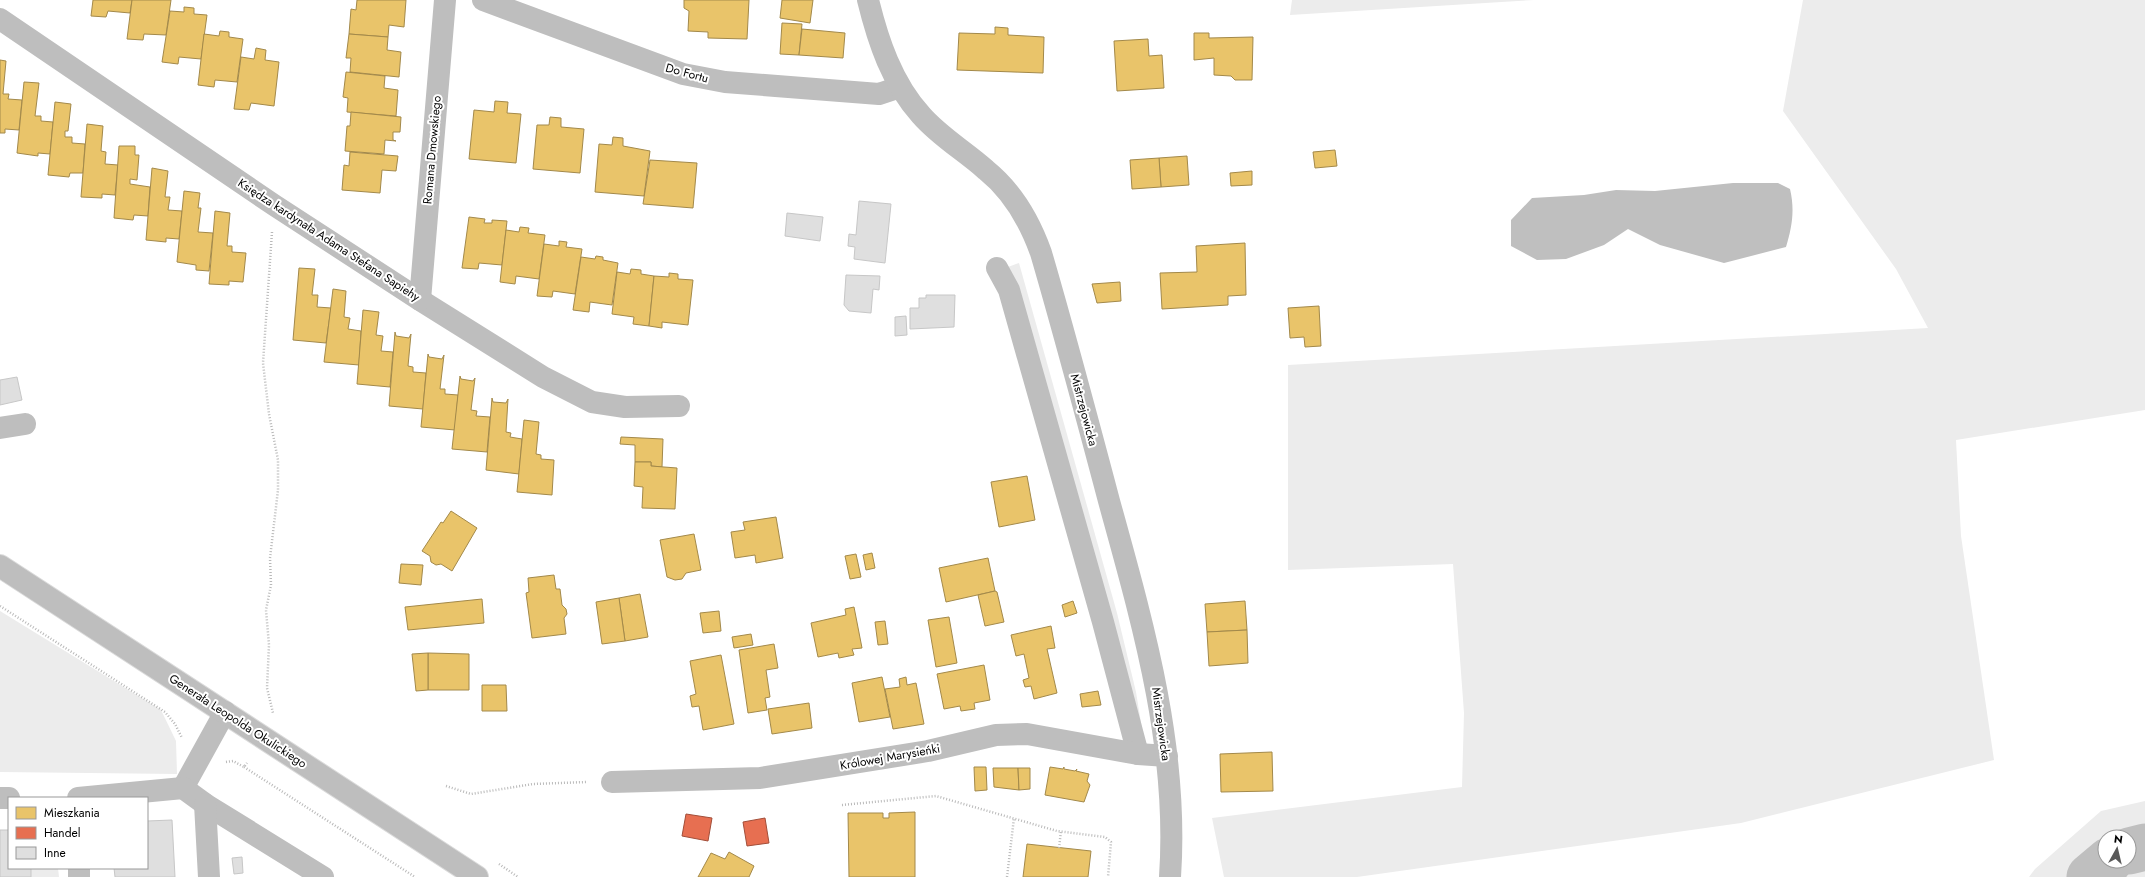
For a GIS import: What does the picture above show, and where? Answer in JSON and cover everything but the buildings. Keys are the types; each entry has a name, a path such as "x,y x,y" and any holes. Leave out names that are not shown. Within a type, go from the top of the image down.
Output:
{"street":[{"name":"Romana Dmowskiego","path":"420,300 445,0"},
{"name":"Do Fortu","path":"483,0 683,74 725,82 879,94 900,87"},
{"name":"Mistrzejowicka","path":"868,0 880,42 900,87 910,102 932,126 988,171 1001,184 1014,200 1034,233 1047,274 1133,587 1155,681 1167,756 1172,828 1170,877"},
{"name":"Księdza kardynała Adama Stefana Sapiehy","path":"0,19 274,204 420,300 543,377 592,402 626,407 680,406"},
{"path":"997,268 1009,290 1099,607 1138,754"},
{"path":"0,428 24,424"},
{"name":"Generała Leopolda Okulickiego","path":"0,566 477,877"},
{"path":"183,788 225,712"},
{"name":"Królowej Marysieńki","path":"612,782 760,778 928,751 1012,733 1027,734 1138,754 1167,756"},
{"path":"88,797 183,788 323,877"},
{"path":"206,804 209,877"},
{"path":"444,855 464,877"}],"path":[{"path":"274,204 263,363 278,460 278,490 270,558 271,585 266,610 269,645 267,688 269,703 275,720"},
{"path":"0,606 165,712 176,724 182,738 182,744"},
{"path":"244,766 414,877"},
{"path":"446,786 471,794 533,784 612,782"},
{"path":"842,805 936,796 1061,831 1104,836 1111,842 1108,877"},
{"path":"1007,877 1014,818"},
{"path":"1059,848 1061,831"}],"shaded area":[{"path":"1292,0 1534,0 1290,15"},
{"path":"1803,0 2145,0 2145,410 1956,440 1961,536 1994,760 1741,823 1357,877 1224,877 1212,818 1462,787 1464,713 1453,564 1288,570 1288,365 1928,328 1896,269 1783,111"},
{"path":"1733,183 1778,183 1790,189 1792,197 1792,218 1786,247 1724,263 1660,245 1628,229 1604,245 1566,259 1537,260 1511,246 1511,220 1532,198 1584,195 1616,190 1655,191"},
{"path":"1019,263 1117,613 1136,692 1143,735 1008,267"},
{"path":"0,611 161,710 176,741 177,774 0,772"},
{"path":"2145,801 2145,877 2029,877 2035,869 2101,811"},
{"path":"31,869 58,869 59,877 31,877"}],"waterway":[{"path":"2137,849 2145,847"},
{"path":"2090,877 2100,869"}]}
